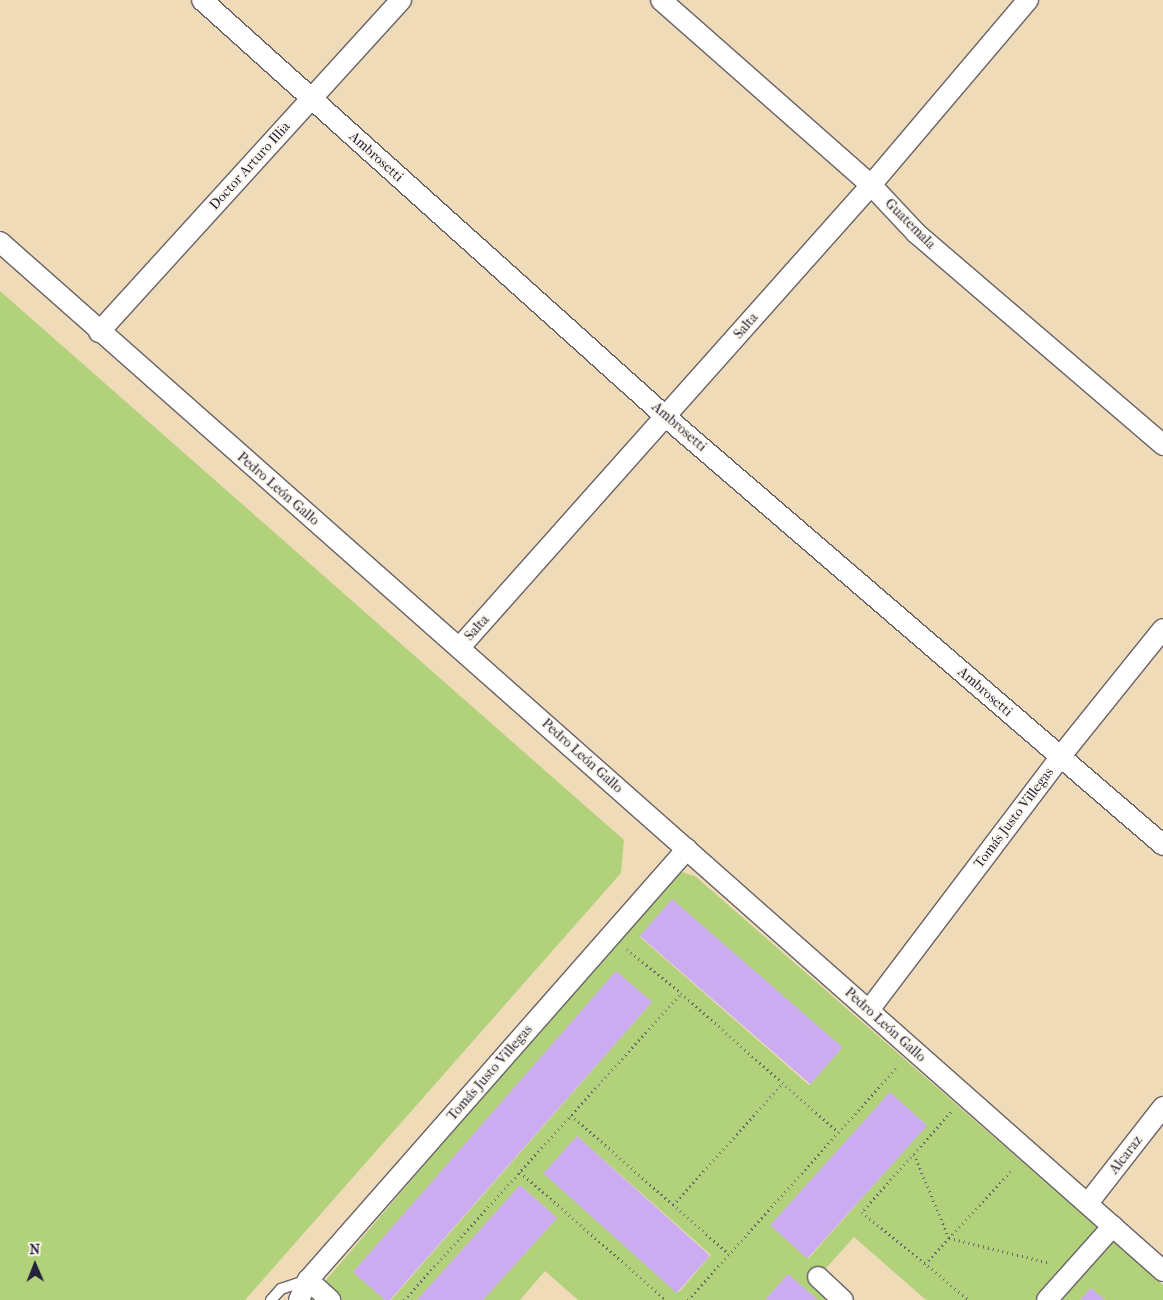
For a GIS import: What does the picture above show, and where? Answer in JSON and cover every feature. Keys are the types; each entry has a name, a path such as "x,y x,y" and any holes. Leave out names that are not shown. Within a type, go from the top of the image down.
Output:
{"street":[{"name":"Ambrosetti","path":"202,0 666,417 1163,845"},
{"name":"Doctor Arturo Illia","path":"99,332 401,0"},
{"name":"Guatemala","path":"661,0 871,184 916,233 1163,445"},
{"name":"Salta","path":"460,648 871,184 1028,0"},
{"name":"Pedro León Gallo","path":"0,242 99,332 688,849 1163,1271"},
{"name":"Tomás Justo Villegas","path":"869,1010 1060,757 1163,629"},
{"name":"Tomás Justo Villegas","path":"298,1300 308,1280 688,849"},
{"name":"Alcaraz","path":"1088,1203 1163,1107"},
{"path":"1047,1300 1113,1226"},
{"path":"818,1277 843,1300"},
{"path":"308,1280 330,1300"}],"lane":[{"path":"271,1300 281,1289 308,1280"}],"path":[{"path":"611,936 681,993 838,1132"},
{"path":"404,1300 681,993"},
{"path":"688,1300 913,1050"},
{"path":"673,1205 783,1083"},
{"path":"966,1096 862,1212 969,1300"},
{"path":"571,1115 729,1254"},
{"path":"925,1264 1028,1152"},
{"path":"914,1154 949,1238"},
{"path":"520,1172 666,1300"},
{"path":"949,1238 1075,1269"}],"green space":[{"path":"0,291 624,840 621,873 245,1300 0,1300"},
{"path":"682,872 695,876 1163,1285 1163,1300 1105,1300 1091,1288 1080,1300 926,1300 854,1237 818,1277 843,1300 818,1300 788,1274 765,1300 578,1300 545,1271 520,1300 483,1300 557,1218 520,1185 417,1300 391,1300 652,1002 617,972 353,1272 385,1300 309,1300 671,876","holes":["672,900 842,1048 809,1085 640,937","890,1093 927,1125 808,1259 771,1226","577,1136 711,1255 679,1292 544,1173"]}],"building":[{"path":"672,899 843,1047 810,1084 640,936"},
{"path":"616,971 652,1002 390,1300 385,1300 353,1272"},
{"path":"890,1092 927,1125 807,1258 770,1225"},
{"path":"577,1136 710,1256 677,1293 544,1173"},
{"path":"520,1185 557,1218 483,1300 417,1300"},
{"path":"788,1274 818,1300 765,1300"},
{"path":"1091,1288 1105,1300 1080,1300"}]}
